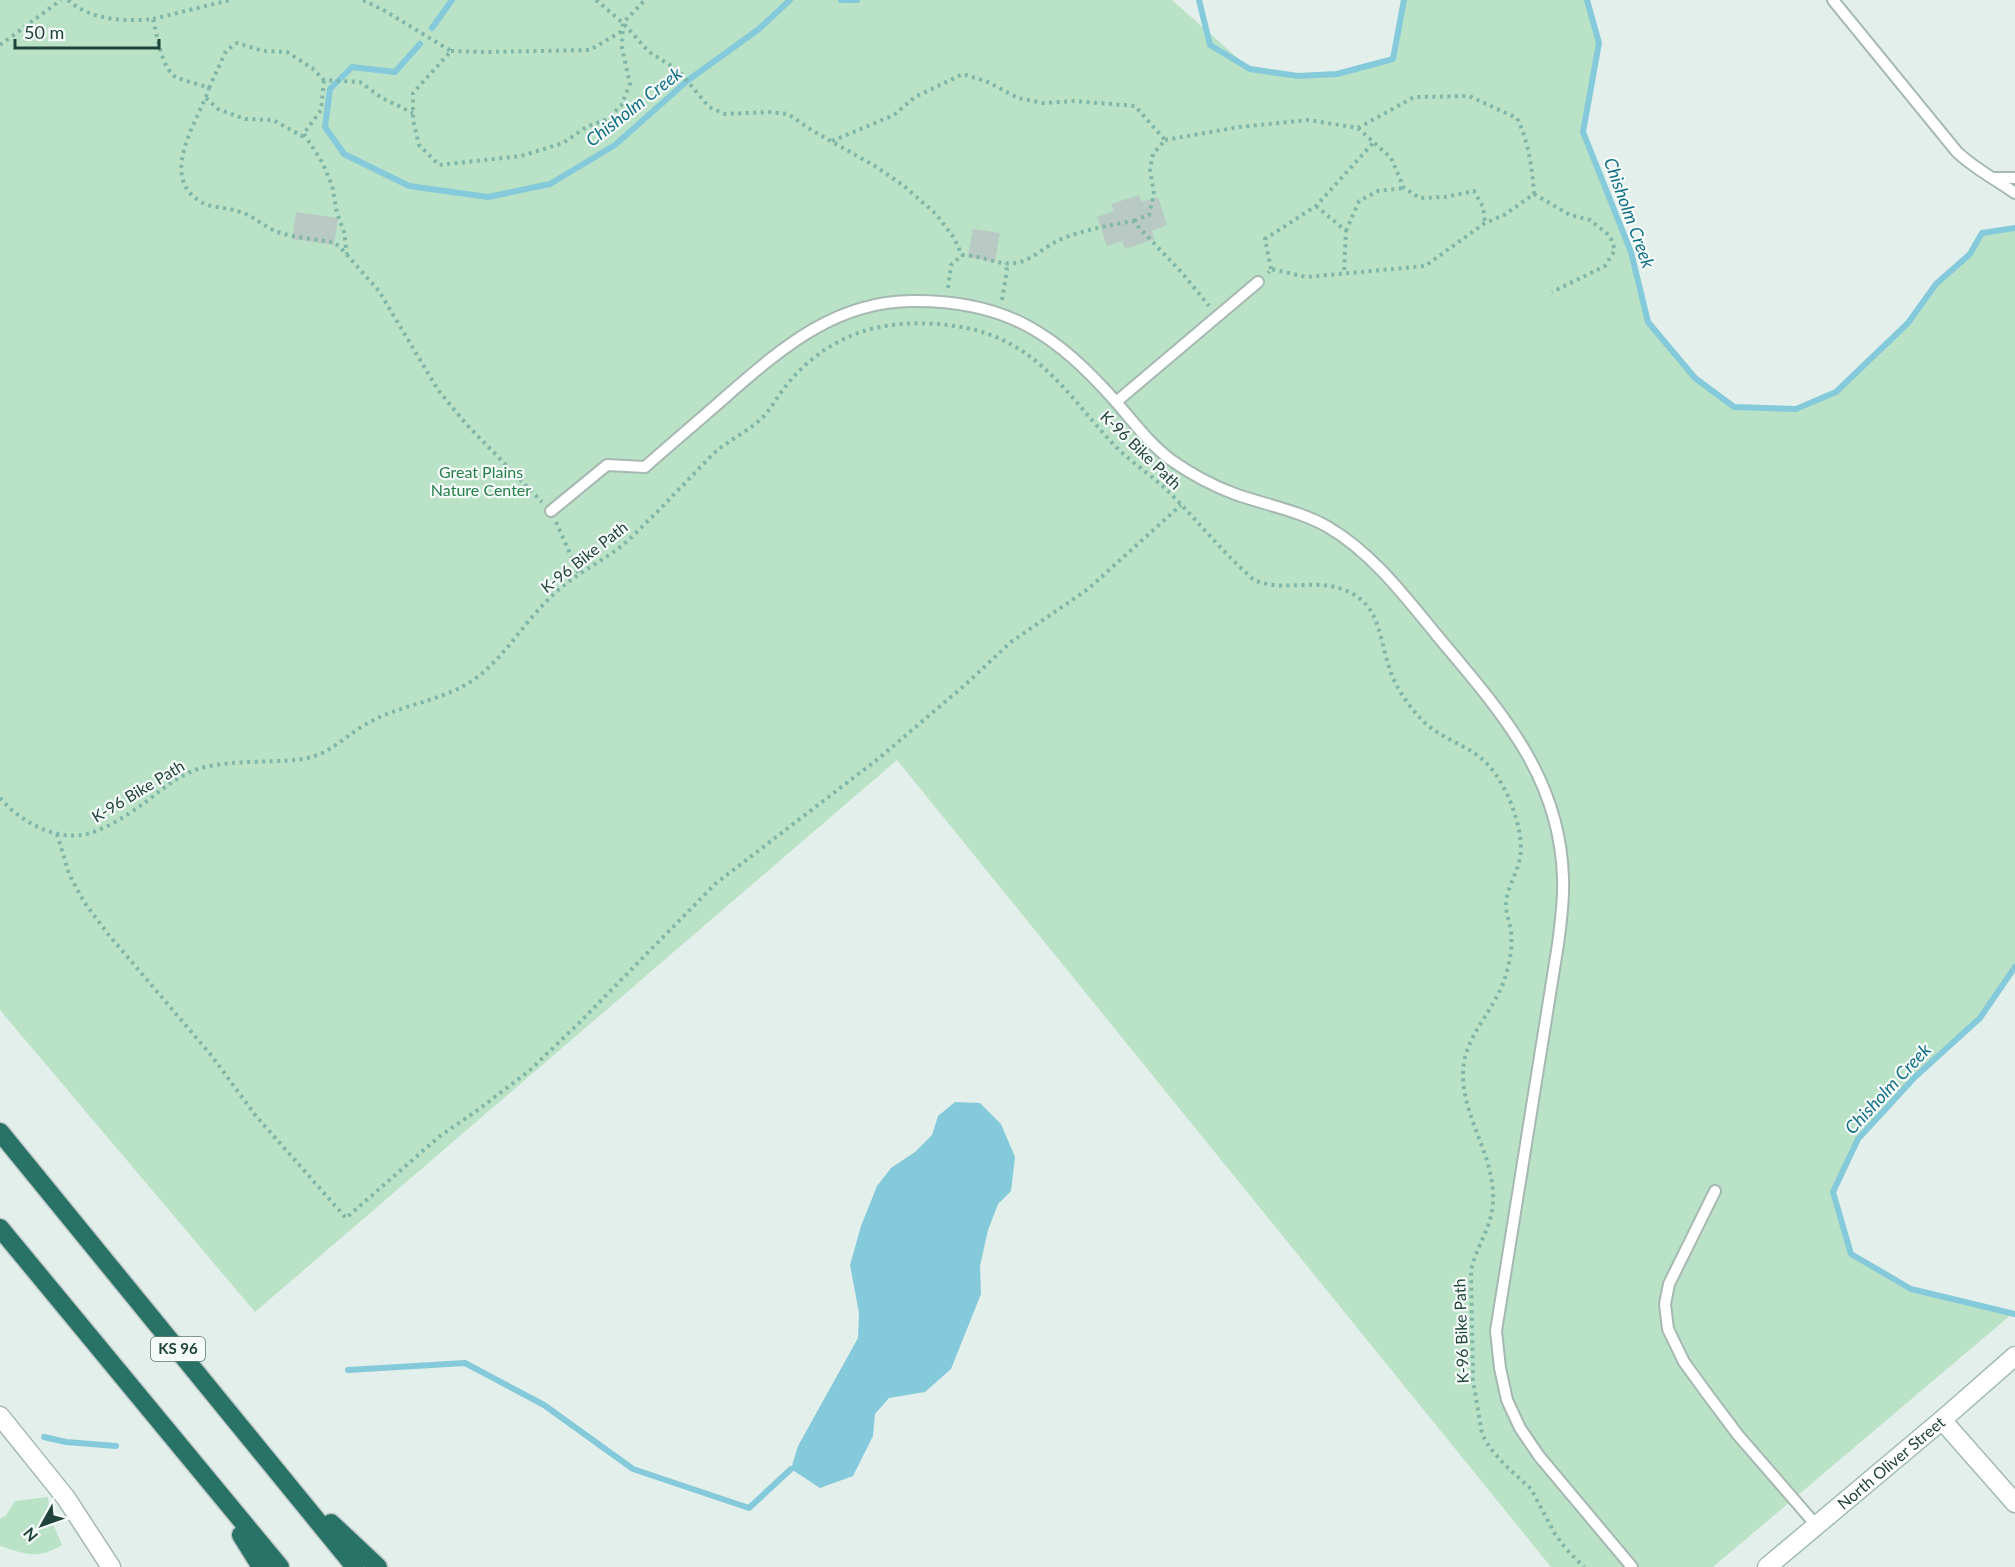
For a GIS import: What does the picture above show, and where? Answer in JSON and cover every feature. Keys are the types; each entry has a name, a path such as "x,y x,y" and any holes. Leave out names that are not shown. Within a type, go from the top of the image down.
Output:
{"highway":[{"name":"KS 96","path":"0,1132 355,1567"},
{"path":"0,1228 280,1567"},
{"path":"202,1473 261,1567"},
{"path":"281,1476 378,1567"}],"main road":[{"name":"North Oliver Street","path":"1767,1567 2015,1356"},
{"path":"0,1416 66,1498 111,1567"},
{"path":"1942,1420 2015,1503"}],"lane":[{"path":"1833,0 1957,152 1973,167 1995,178 2015,193"},
{"path":"1995,178 2015,178"},
{"path":"1116,402 1258,282"},
{"path":"551,511 607,465 645,466 780,350 815,328 849,312 878,305 911,301 946,302 999,313 1051,339 1075,359 1169,459 1198,477 1232,493 1300,515 1327,527 1358,548 1387,576 1515,731 1532,760 1547,795 1560,848 1563,906 1496,1331 1500,1368 1507,1400 1520,1428 1539,1456 1632,1567"},
{"path":"1715,1191 1669,1284 1665,1304 1668,1329 1684,1362 1738,1435 1816,1525"}],"path":[{"path":"0,45 61,0"},
{"path":"68,0 74,6 117,21 153,19 230,0"},
{"path":"363,0 451,51 590,50 623,31"},
{"path":"596,0 623,23 649,52 678,70 709,107 725,114 745,112 788,114 904,186 936,214 954,238 962,255 973,255 1005,263 1018,263 1058,241 1085,230 1133,221 1149,215 1154,194 1150,169 1153,154 1165,140 1239,127 1308,120 1358,128 1391,158 1404,188 1420,198 1445,197 1474,191 1483,207 1485,223"},
{"path":"451,51 413,93 413,120 419,145 439,165 521,156 563,143 588,126 605,120 621,106 630,84 622,48 623,23 645,0"},
{"path":"153,19 168,72 177,78 209,88"},
{"path":"413,113 382,98 360,82 324,80 312,68 287,52 263,51 237,43 226,51 184,147 183,176 185,183 191,194 202,203 237,211 258,219 276,232 332,242 347,255 379,291 438,390 467,425 551,511 579,574"},
{"path":"832,141 894,115 915,97 963,74 988,82 1018,98 1043,102 1074,101 1135,106 1165,140"},
{"path":"206,98 218,109 245,119 273,120 302,136 321,110 324,80"},
{"path":"1358,128 1414,98 1468,96 1517,118 1532,159 1534,194"},
{"path":"304,134 322,162 332,185 337,213 344,232 347,255"},
{"path":"1271,269 1265,239 1316,206 1374,142"},
{"path":"1344,273 1346,231 1359,201 1378,191 1404,188"},
{"path":"1271,269 1306,277 1425,266 1485,223 1504,215 1534,194"},
{"path":"1534,194 1570,215 1590,220 1610,236 1615,250 1605,266 1552,292"},
{"path":"1316,206 1346,231"},
{"path":"1133,221 1183,274 1218,316"},
{"path":"999,313 1005,284 1005,263"},
{"path":"1258,282 1271,269"},
{"name":"K-96 Bike Path","path":"0,798 15,814 37,827 57,834 78,836 96,832 140,806 173,781 200,768 302,759 319,755 333,748 364,725 469,683 489,668 554,593 633,536 715,453 765,416 783,388 820,353 841,340 893,325 945,325 972,329 1020,349 1037,360 1053,375 1114,445 1167,490 1254,580 1263,584 1334,586 1350,592 1364,602 1371,610 1378,625 1397,687 1411,707 1435,731 1476,753 1490,766 1504,786 1520,837 1521,856 1506,897 1512,950 1502,984 1468,1047 1463,1077 1469,1111 1492,1173 1494,1195 1493,1216 1475,1252 1471,1270 1473,1380 1482,1434 1491,1448 1531,1489 1555,1534 1566,1550 1584,1567"},
{"path":"57,834 69,874 84,902 108,934 211,1055 255,1116 346,1218 440,1136 529,1071 715,884 878,759 966,684 1011,642 1088,589 1181,505"}],"green space":[{"name":"Great Plains Nature Center","path":"0,0 1172,0 1250,69 1298,76 1337,74 1393,59 1404,0 1587,0 1599,43 1583,132 1631,252 1648,322 1695,378 1734,407 1796,409 1836,392 1908,323 1936,284 1970,254 1982,233 2015,228 2015,967 1980,1018 1915,1077 1858,1139 1833,1192 1852,1254 1911,1289 2013,1313 1713,1567 1551,1567 897,760 255,1312 0,1010"},
{"path":"48,1497 50,1517 62,1545 46,1553 38,1554 24,1553 0,1546 0,1519 6,1515 15,1501"}],"water":[{"path":"955,1102 980,1103 1001,1124 1015,1157 1011,1191 998,1204 988,1230 980,1266 981,1294 951,1369 925,1392 889,1398 875,1414 873,1436 853,1476 820,1488 791,1469 798,1446 858,1338 859,1313 850,1265 861,1226 877,1186 891,1168 915,1152 932,1135 938,1116"}],"building":[{"path":"1139,195 1142,202 1158,197 1167,225 1152,231 1155,239 1125,249 1122,241 1107,246 1097,217 1114,211 1111,204"},
{"path":"296,212 338,218 334,245 292,239"},
{"path":"973,229 1000,233 995,262 968,257"}],"waterway":[{"name":"Chisholm Creek","path":"432,28 452,0"},
{"name":"Chisholm Creek","path":"420,44 395,72 352,67 330,89 325,127 344,154 409,186 488,197 550,184 615,145 687,81 759,29 790,0"},
{"name":"Chisholm Creek","path":"841,0 857,0"},
{"name":"Chisholm Creek","path":"1199,0 1210,45 1250,69 1298,76 1337,74 1393,59 1404,0"},
{"name":"Chisholm Creek","path":"1587,0 1599,43 1583,132 1631,252 1648,322 1695,378 1734,407 1796,409 1836,392 1908,323 1936,284 1970,254 1982,233 2015,228"},
{"name":"Chisholm Creek","path":"2015,967 1980,1018 1915,1077 1858,1139 1833,1192 1851,1254 1911,1289 2015,1314"},
{"path":"348,1370 465,1363 544,1405 633,1469 749,1508 791,1469"},
{"path":"44,1437 66,1442 116,1446"}]}
